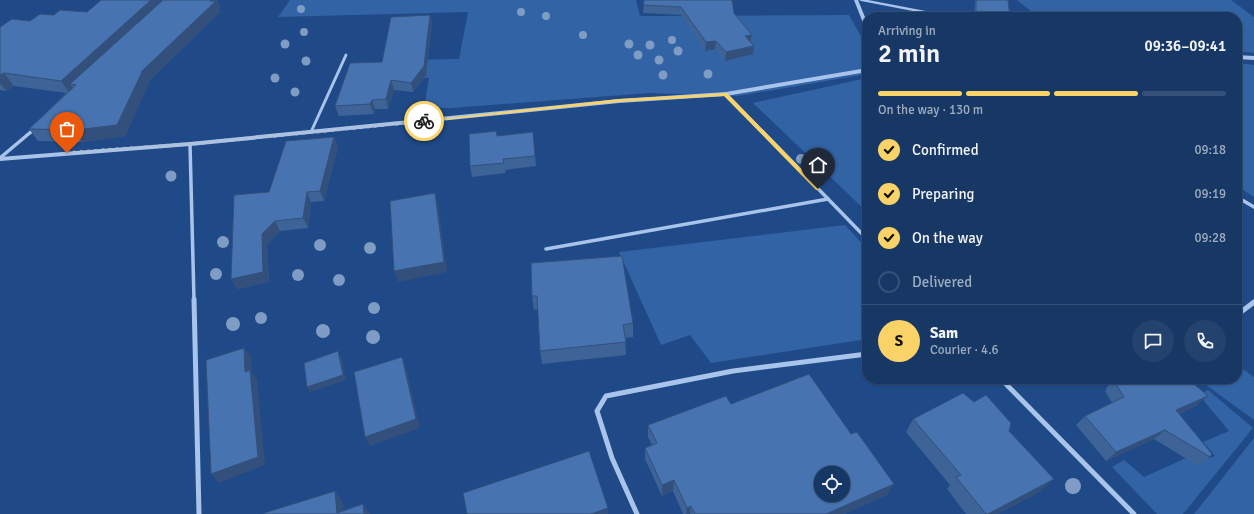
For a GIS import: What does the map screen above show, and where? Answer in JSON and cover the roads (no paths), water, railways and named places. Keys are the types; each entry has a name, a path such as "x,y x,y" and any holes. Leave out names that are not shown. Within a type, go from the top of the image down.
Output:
{"street":[{"path":"856,0 862,15"},
{"path":"861,0 925,12"},
{"path":"311,132 346,55"},
{"path":"1242,57 1254,58"},
{"path":"0,159 190,144 619,101 726,94 862,71"},
{"path":"726,94 862,234"},
{"path":"0,159 41,123"},
{"path":"190,144 199,514"},
{"path":"546,248 828,199"},
{"path":"1242,200 1254,207"},
{"path":"1242,311 1254,302"},
{"path":"637,514 612,458 597,411 606,396 733,371 842,359 862,355"},
{"path":"1006,384 1134,514"}]}
